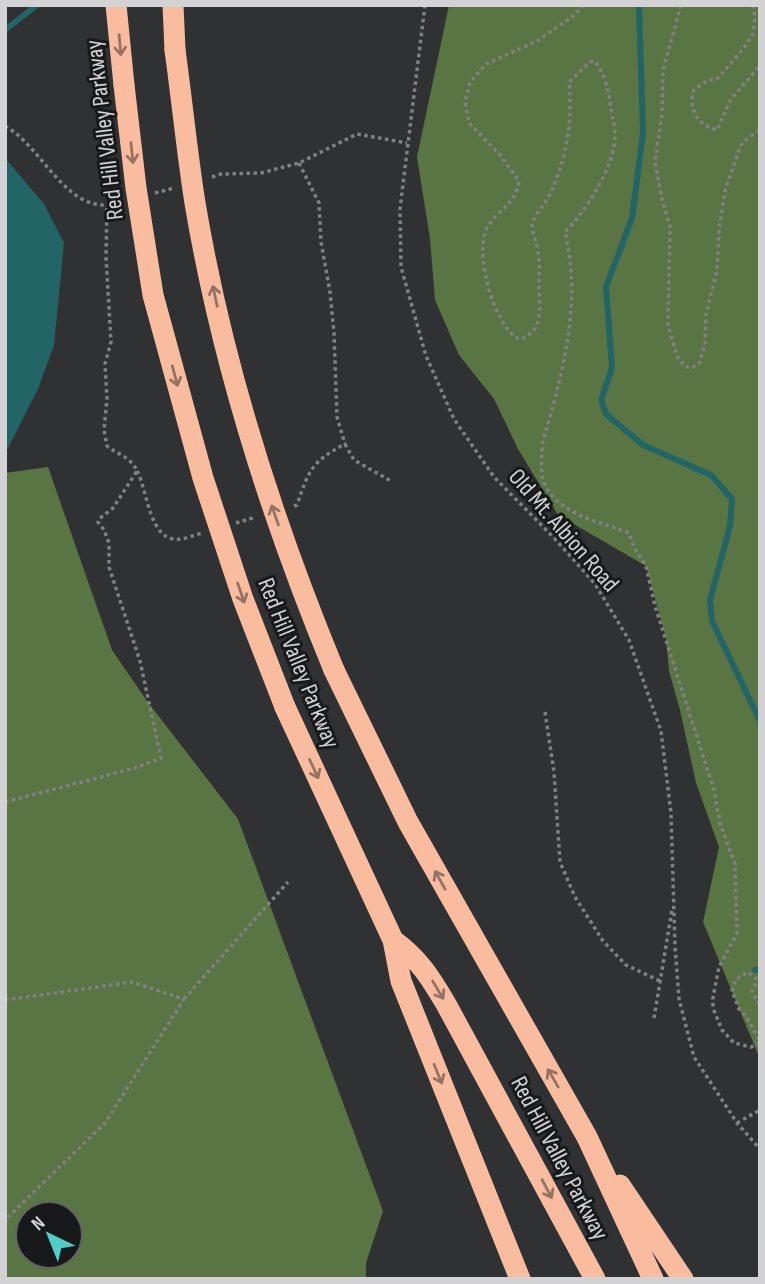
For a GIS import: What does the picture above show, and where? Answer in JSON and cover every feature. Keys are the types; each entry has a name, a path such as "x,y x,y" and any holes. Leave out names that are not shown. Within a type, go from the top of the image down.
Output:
{"highway":[{"name":"Red Hill Valley Parkway","path":"116,5 135,188 153,295 207,490 261,649 285,708 393,940 425,968 595,1279"},
{"name":"Red Hill Valley Parkway","path":"173,5 195,204 243,415 295,574 334,670 408,822 587,1137 653,1279"},
{"path":"393,940 401,981 520,1279"},
{"path":"587,1137 683,1279"}],"path":[{"name":"Old Mt. Albion Road","path":"425,5 400,209 401,267 426,356 454,419 494,477 595,584 629,640 661,731 671,813 679,999 694,1057 737,1123 760,1149"},
{"path":"584,5 537,41 486,64 470,82 466,102 468,123 500,155 519,181 517,192 509,206 487,227 483,262 497,310 507,330 519,339 532,334 541,312 539,261 532,228 534,218 548,197 563,160 572,108 569,82 594,61 608,91 615,136 612,153 598,188 577,220 565,232 569,248 572,317 567,355 544,441 544,484 565,508 629,533 646,566 655,606 714,790 720,823 735,863 737,933 719,967 713,1008 722,1030 734,1044 751,1047 760,1041 739,1009 732,991 736,979 748,972 756,978 752,991 760,1007"},
{"path":"681,5 663,70 662,114 655,162 670,227 667,325 677,356 685,367 699,364 705,345 706,313 717,270 719,230 729,180 740,147 760,130"},
{"path":"753,5 753,34 748,42 718,78 706,81 694,91 691,106 699,121 717,130 726,106 760,66"},
{"path":"299,163 319,203 321,242 334,332 337,417 345,444"},
{"path":"5,802 135,768 160,758 139,661 109,567 110,542 99,522 99,519 113,508 137,471 123,454 107,446 104,438 107,399 105,364 111,342 106,257 107,206"},
{"path":"545,712 554,772 560,862 575,897 603,941 626,965 660,981"},
{"path":"5,1220 105,1123 184,999 288,882"},
{"path":"654,1018 674,901"},
{"path":"5,1000 132,982 184,999"},
{"path":"737,1123 760,1110"}],"green space":[{"path":"449,5 760,5 760,1059 703,922 719,847 696,783 669,671 666,638 646,566 558,515 518,449 494,399 459,355 435,300 430,239 417,157"},
{"path":"48,467 112,650 147,701 238,819 383,1211 366,1263 366,1279 5,1279 5,473"}],"water":[{"path":"5,158 44,204 64,243 54,345 38,389 5,454"}],"waterway":[{"path":"5,30 37,5"},
{"path":"639,5 643,133 632,218 606,287 612,368 601,400 606,414 643,445 711,475 732,499 730,526 710,600 712,621 760,721"},
{"path":"755,970 760,969"}]}
